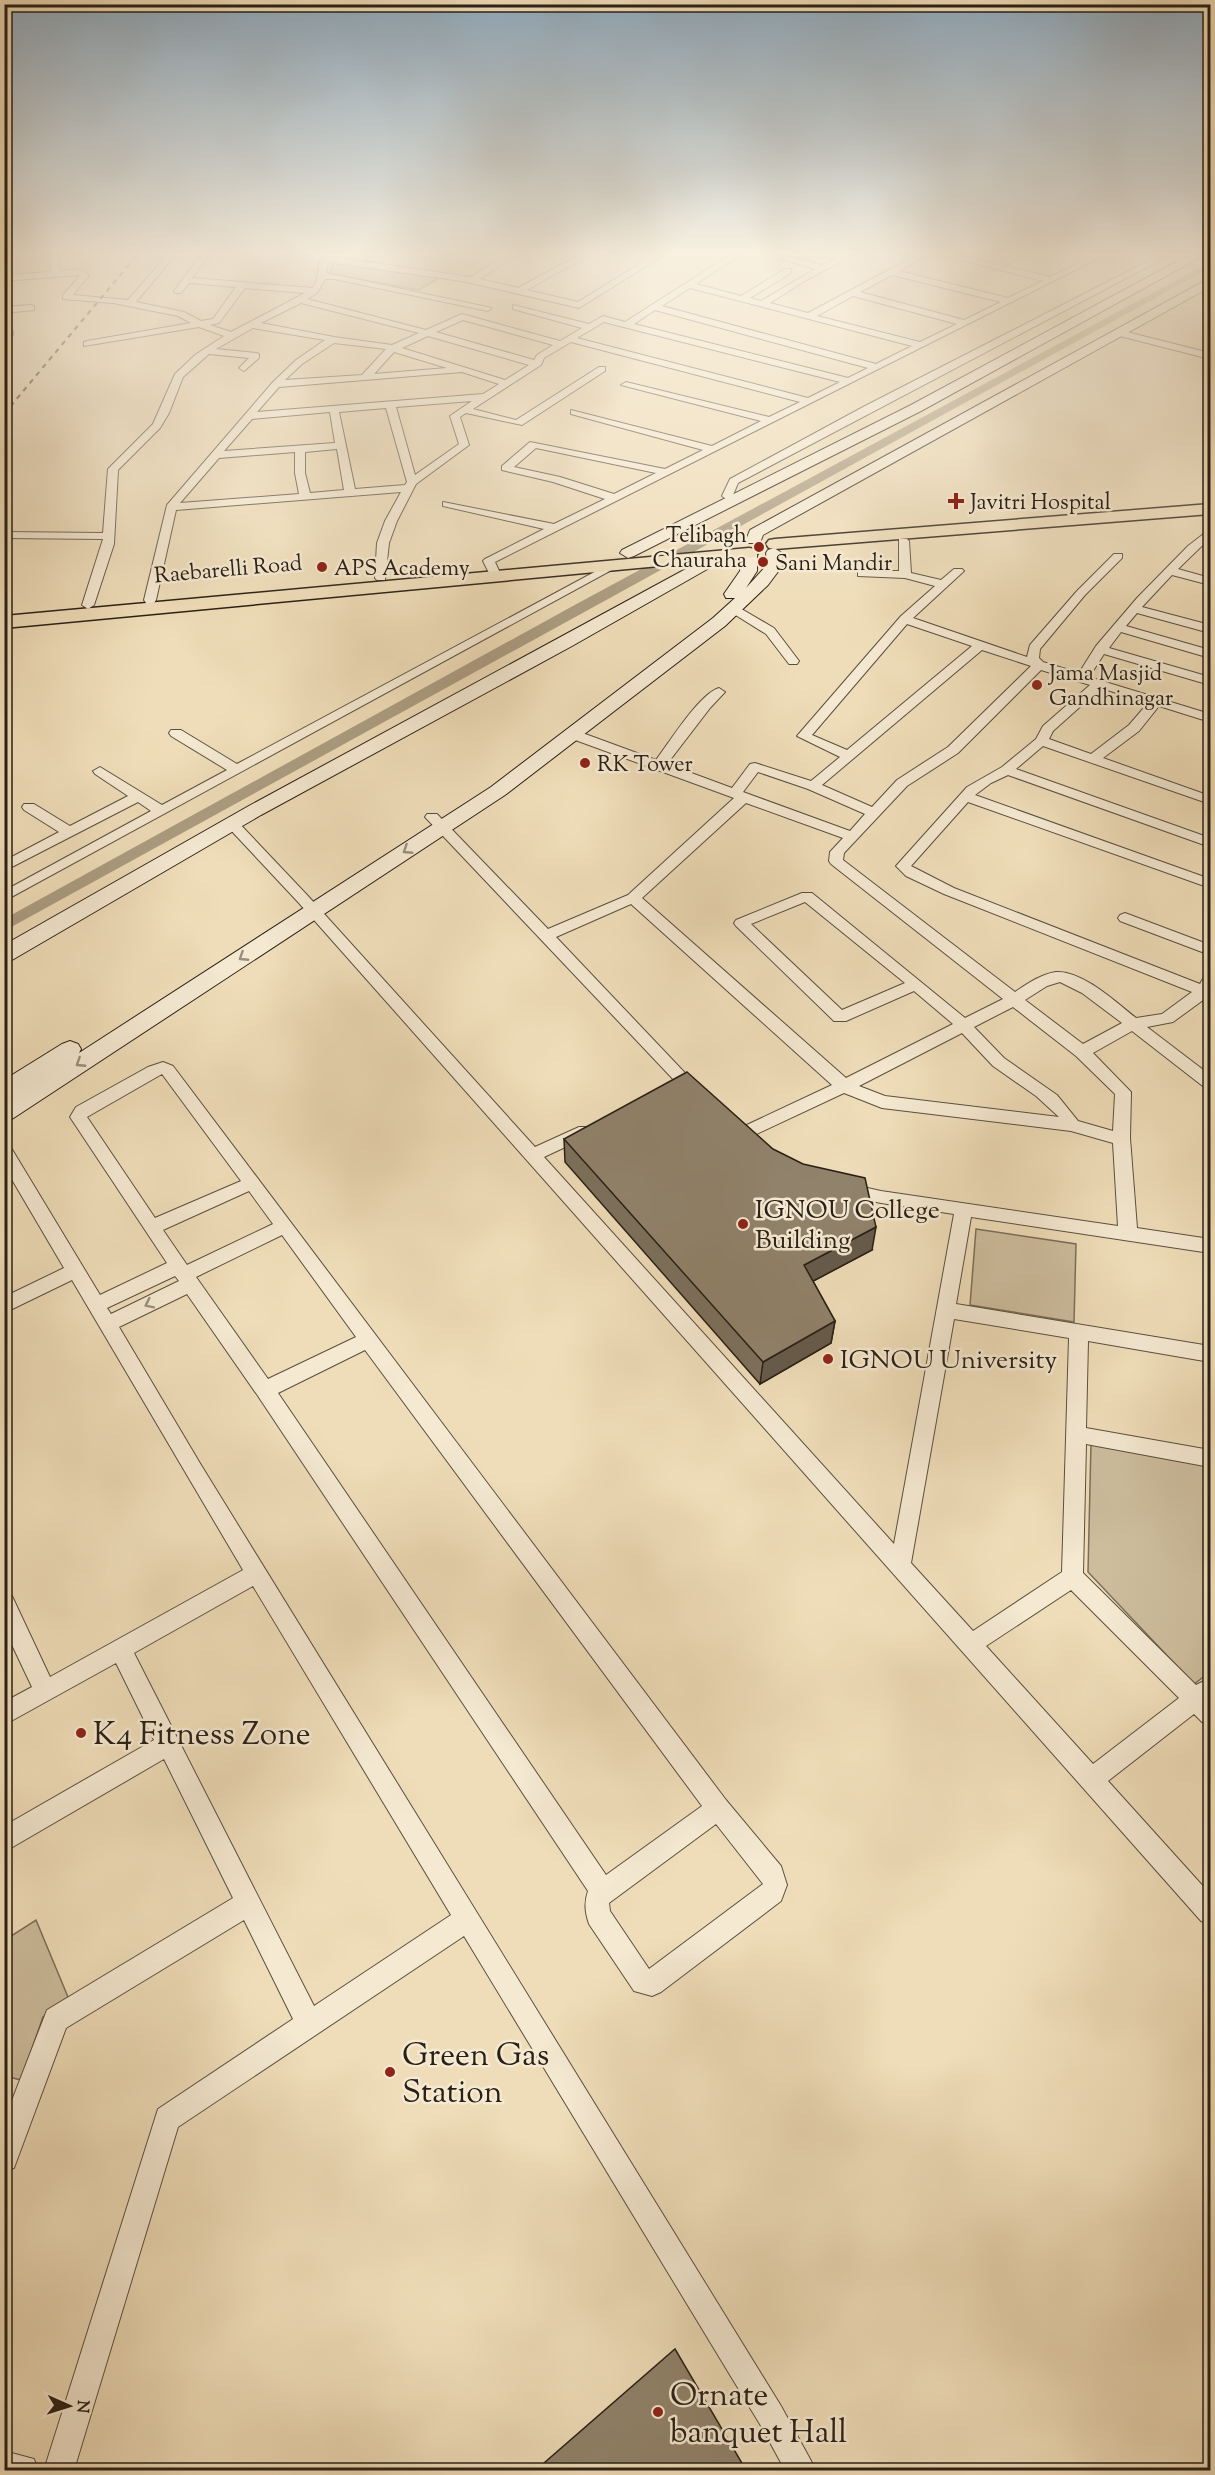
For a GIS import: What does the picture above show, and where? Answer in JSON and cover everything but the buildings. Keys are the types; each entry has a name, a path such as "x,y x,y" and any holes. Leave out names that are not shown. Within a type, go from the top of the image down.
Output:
{"main road":[{"path":"493,571 613,565 707,556 749,546 762,556 775,549 1210,509"},
{"path":"775,549 1210,518"},
{"path":"4,622 493,571 628,553 675,549 707,556"},
{"name":"Raebarelli Road","path":"4,612 381,578 493,571"}],"street":[{"path":"88,605 109,536 113,469 160,422 168,407 170,388 183,370"},
{"path":"150,600 171,507 247,416 291,370"},
{"path":"365,377 371,370"},
{"path":"276,384 442,370"},
{"path":"465,370 506,383"},
{"path":"381,578 383,543 391,521 411,485 464,445 455,416 526,370"},
{"path":"465,410 518,423 600,370"},
{"path":"685,370 809,400"},
{"path":"810,370 848,381"},
{"path":"493,571 489,561 869,370"},
{"path":"734,500 727,496 734,481 944,370"},
{"path":"628,553 984,370"},
{"path":"437,822 699,622 740,585 752,566 749,546 756,533 1058,370"},
{"path":"4,1091 308,905 437,822 498,790 733,608 762,582 774,565 775,549 790,525 1062,370"},
{"path":"626,385 769,420"},
{"path":"247,416 485,397"},
{"path":"390,405 411,485"},
{"path":"334,409 350,493"},
{"path":"574,412 712,449"},
{"path":"614,498 556,479 506,468 534,444 666,472"},
{"path":"214,455 341,446"},
{"path":"300,449 300,473 305,496"},
{"path":"171,507 350,493 411,485"},
{"path":"447,504 555,528"},
{"path":"1082,678 1100,649 1118,627 1210,532"},
{"path":"4,535 109,536"},
{"path":"903,541 905,574"},
{"path":"1196,546 1210,550"},
{"path":"4,955 707,556 732,575 740,585"},
{"path":"1039,665 1033,658 1034,648 1081,593 1118,556"},
{"path":"4,897 613,565"},
{"path":"849,756 804,736 905,619 958,571"},
{"path":"1172,571 1210,582"},
{"path":"862,574 905,574 944,584"},
{"path":"733,608 770,631 793,661"},
{"path":"1137,609 1210,629"},
{"path":"905,619 1039,665 1210,718"},
{"path":"1118,627 1210,654"},
{"path":"813,786 980,645"},
{"path":"1100,649 1210,681"},
{"path":"1039,665 953,750 902,783 837,852 836,861 1082,1052 1123,1092 1121,1138 1128,1234"},
{"path":"1099,683 1048,729 1041,741 1007,770 972,790 903,866 911,873 949,891 1207,985"},
{"path":"659,765 705,705 720,692"},
{"path":"1093,759 1134,728 1157,701"},
{"path":"176,733 237,770"},
{"path":"572,734 852,837"},
{"path":"1041,741 1210,800"},
{"path":"546,936 633,898 739,795 755,767 813,786 874,813"},
{"path":"1007,770 1210,843"},
{"path":"100,771 161,812"},
{"path":"4,867 138,796"},
{"path":"968,797 1210,884"},
{"path":"29,807 69,832"},
{"path":"437,822 688,1085 710,1105"},
{"path":"232,824 308,905 1210,1912"},
{"path":"915,985 840,1017 741,923 807,896 915,985 963,1025 1004,1065 1020,1074 1066,1113 1072,1125"},
{"path":"633,898 843,1086 882,1102 1072,1125 1104,1136 1121,1138"},
{"path":"4,1113 308,905"},
{"path":"1125,918 1210,950"},
{"path":"742,1134 843,1086 1047,980 1064,978 1098,998 1210,1083"},
{"path":"1082,1052 1133,1024 1167,1018 1207,985"},
{"path":"603,1892 78,1117 82,1111 154,1071 164,1068 167,1070 718,1808 772,1875 775,1885 772,1892 652,1983 644,1982 598,1915 597,1900 603,1892 718,1808"},
{"path":"667,1095 688,1085"},
{"path":"531,1156 604,1123"},
{"path":"4,1150 256,1573 765,2406 801,2470"},
{"path":"152,1227 252,1183"},
{"path":"829,1185 881,1197 1210,1246"},
{"path":"900,1567 964,1209"},
{"path":"102,1314 285,1226"},
{"path":"4,1306 76,1270"},
{"path":"946,1310 1210,1354"},
{"path":"1079,1332 1072,1577 1206,1701 1091,1780"},
{"path":"265,1390 368,1340"},
{"path":"1076,1434 1210,1459"},
{"path":"4,1714 256,1573"},
{"path":"970,1645 1072,1577"},
{"path":"4,1603 45,1691"},
{"path":"120,1649 309,2024"},
{"path":"4,1840 168,1744"},
{"path":"4,2158 56,2019 248,1903"},
{"path":"59,2470 167,2118 467,1919"},
{"path":"4,2466 22,2470"}],"shaded area":[{"path":"976,1229 1076,1244 1074,1322 970,1305"},
{"path":"1091,1443 1210,1465 1210,1672 1194,1684 1088,1572"},
{"path":"36,1920 68,1997 43,2017 21,2080 5,2076 5,1940"}],"waterway":[{"path":"4,926 576,610 1016,370"}],"railway":[{"path":"4,414 40,370"}],"place":[{"name":"Javitri Hospital","path":"956,501"},
{"name":"Telibagh Chauraha","path":"759,547"},
{"name":"Sani Mandir","path":"763,562"},
{"name":"APS Academy","path":"322,567"},
{"name":"Jama Masjid Gandhinagar","path":"1037,685"},
{"name":"RK Tower","path":"585,763"},
{"name":"IGNOU College Building","path":"743,1224"},
{"name":"IGNOU University","path":"828,1359"},
{"name":"K4 Fitness Zone","path":"81,1733"},
{"name":"Green Gas Station","path":"390,2072"},
{"name":"Ornate banquet Hall","path":"658,2412"}]}
